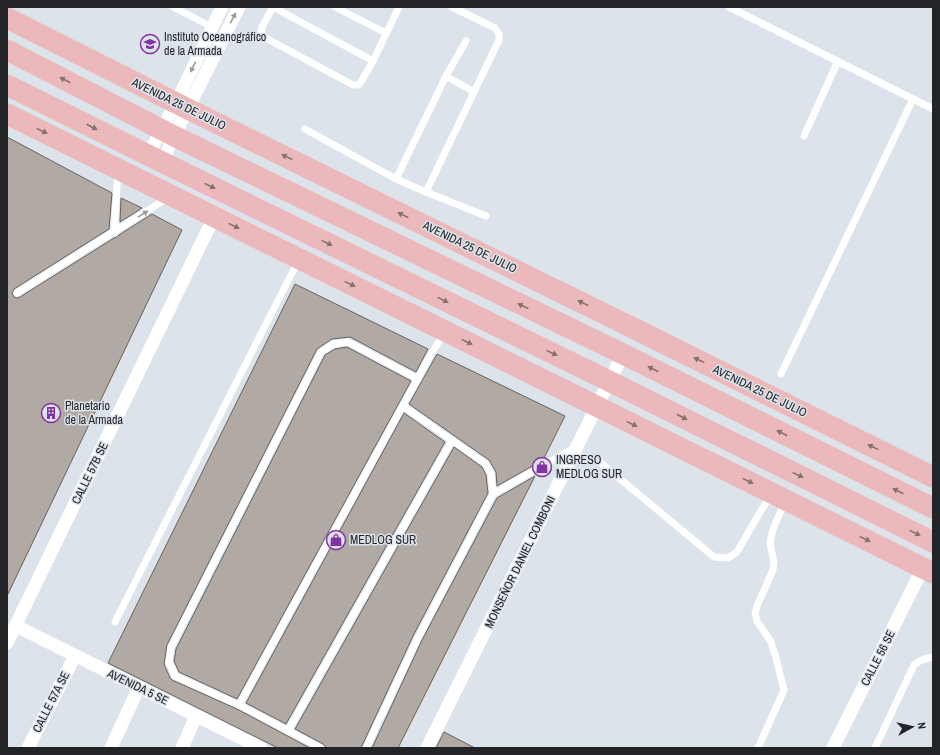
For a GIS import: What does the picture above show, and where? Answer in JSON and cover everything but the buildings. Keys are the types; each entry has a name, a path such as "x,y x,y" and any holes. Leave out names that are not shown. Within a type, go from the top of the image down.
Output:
{"main road":[{"name":"AVENIDA 25 DE JULIO","path":"7,18 933,477"},
{"path":"7,50 200,149 623,354 933,508"},
{"path":"7,84 933,542"},
{"path":"7,114 928,570"},
{"path":"161,129 150,128 150,136 147,142 141,147 156,159 179,165 179,160 182,153 188,149 200,149"},
{"path":"544,316 625,324"}],"street":[{"path":"182,106 212,27 222,7"},
{"path":"156,159 161,129 182,106 225,34 239,7"},
{"path":"212,27 225,34"},
{"name":"CALLE 57B SE","path":"7,643 214,217"},
{"name":"MONSEÑOR DANIEL COMBONI","path":"427,748 623,354"},
{"name":"CALLE 56 SE","path":"833,748 928,570"},
{"name":"AVENIDA 5 SE","path":"16,626 261,748"},
{"name":"CALLE 57A SE","path":"28,748 75,656"},
{"path":"111,748 138,687"},
{"path":"182,748 196,716"}],"lane":[{"path":"173,7 212,27"},
{"path":"373,61 273,7 262,27 261,31 264,37 271,42 353,85 358,85 373,61 399,7"},
{"path":"335,7 386,33"},
{"path":"426,192 499,40 499,34 495,28 452,7"},
{"path":"730,7 743,10 838,61 933,109"},
{"path":"396,179 446,76 466,41"},
{"path":"804,136 838,61"},
{"path":"446,76 474,92"},
{"path":"781,374 913,99"},
{"path":"305,129 396,179 486,216"},
{"path":"114,232 118,169"},
{"path":"17,293 172,196"},
{"path":"116,622 299,259"},
{"path":"239,705 430,356 446,331"},
{"path":"321,748 239,705 175,676 169,662 171,647 321,352 332,344 348,342 418,379"},
{"path":"403,406 486,464 491,474 493,494"},
{"path":"288,731 452,440"},
{"path":"366,748 418,638 493,494 577,446"},
{"path":"601,463 714,557 728,558 737,552 759,514 779,496"},
{"path":"758,748 784,690 773,647 757,621 755,613 773,570 774,562 770,543 776,522 779,496"},
{"path":"875,748 914,665 919,660 933,657"}],"place":[{"name":"Instituto Oceanográfico de la Armada","path":"150,44"},
{"name":"Planetario de la Armada","path":"51,413"},
{"name":"INGRESO MEDLOG SUR","path":"542,467"},
{"name":"MEDLOG SUR","path":"336,540"}]}
